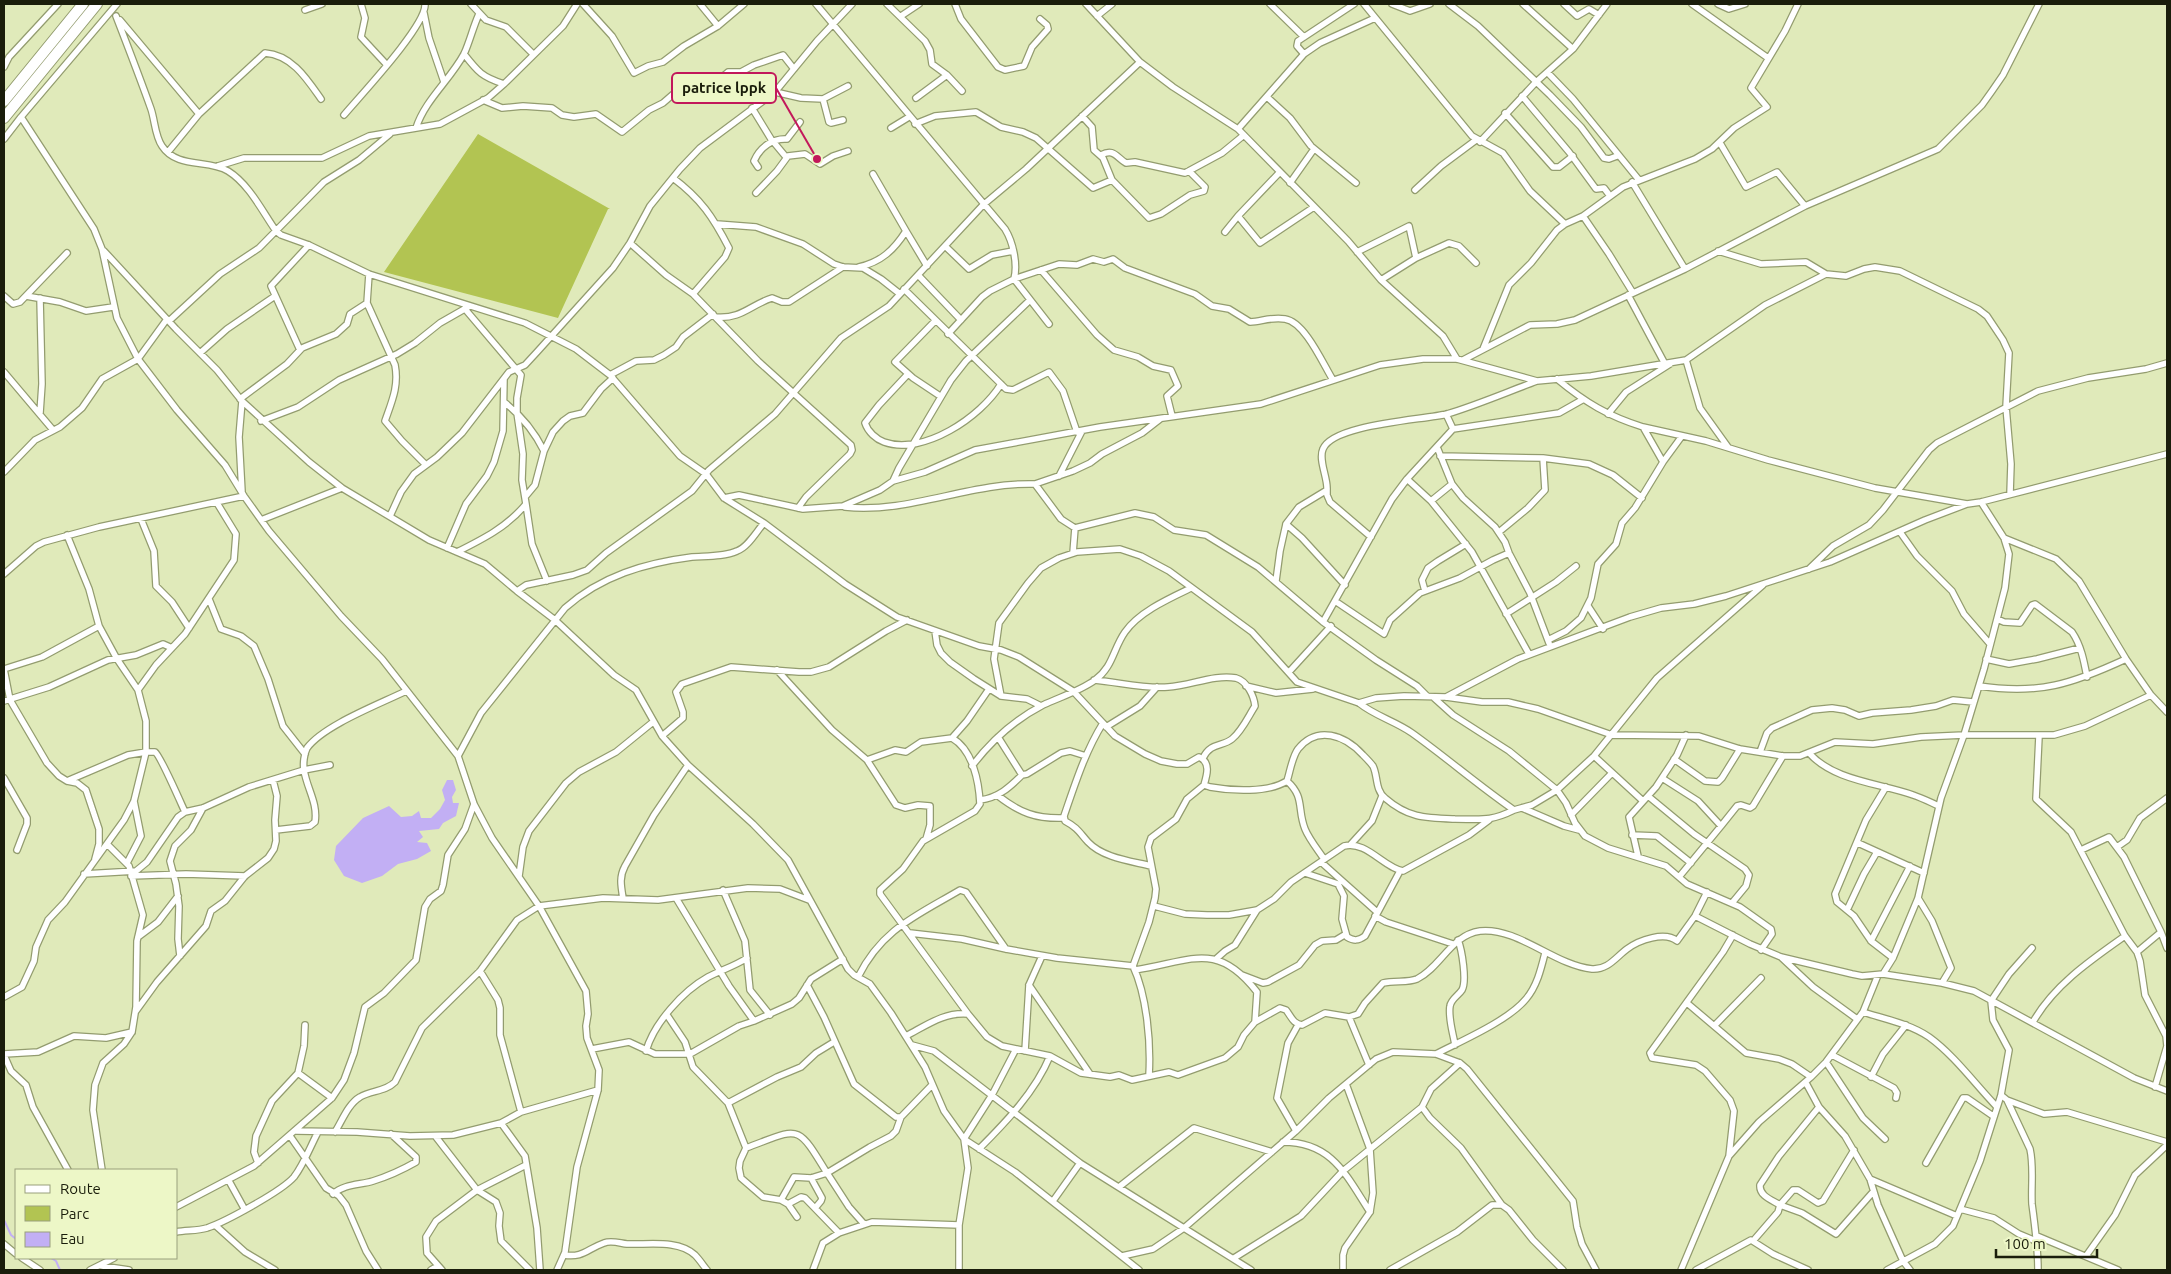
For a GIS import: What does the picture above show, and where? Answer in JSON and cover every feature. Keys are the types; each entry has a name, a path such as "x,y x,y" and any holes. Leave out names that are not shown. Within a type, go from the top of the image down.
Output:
{"highway":[{"path":"4,101 83,4"},
{"path":"4,118 97,4"}],"street":[{"path":"4,67 8,57 58,4"},
{"path":"4,139 118,4"},
{"path":"305,10 322,4"},
{"path":"361,4 365,18 361,37 386,65"},
{"path":"425,4 424,13 429,38 444,82"},
{"path":"472,4 486,20 506,27 533,54"},
{"path":"218,166 244,158 322,158 369,136 440,124 483,100 504,84 563,26 577,4"},
{"path":"585,4 612,36 634,73 648,66 661,63 684,46 718,26 744,4"},
{"path":"700,4 718,26"},
{"path":"816,4 864,59 909,117 1009,235 1016,265 1014,279 1049,324"},
{"path":"390,516 408,482 425,464 437,457 462,433 510,372 524,365 603,281 630,243 650,206 700,148 775,92 832,23 852,4"},
{"path":"887,4 901,16 928,46 932,64 947,75 962,91"},
{"path":"901,16 919,4"},
{"path":"955,4 963,22 998,67 1003,69 1020,68 1027,64 1032,47 1048,29 1047,25 1040,19"},
{"path":"1086,4 1140,62 1173,87 1238,129 1382,280 1443,336 1460,360"},
{"path":"1096,16 1112,4"},
{"path":"1270,4 1304,37"},
{"path":"1304,54 1296,44 1354,4"},
{"path":"1364,4 1478,141 1503,153 1530,191 1565,224"},
{"path":"1392,4 1410,11 1430,4"},
{"path":"1449,4 1478,26 1536,82 1575,121 1604,158 1609,159 1617,156"},
{"path":"1524,4 1573,49"},
{"path":"1564,4 1577,16 1589,9 1599,15"},
{"path":"1415,190 1441,166 1478,141 1536,82 1573,49 1607,4"},
{"path":"1692,4 1768,58"},
{"path":"1718,4 1729,8 1745,4"},
{"path":"1482,349 1509,285 1531,263 1553,234 1565,224 1583,216 1632,182 1695,159 1720,143 1734,128 1767,106 1750,88 1785,31 1798,4"},
{"path":"1460,360 1530,325 1566,323 1685,269 1805,206 1938,149 1982,105 1992,91 2039,4"},
{"path":"112,10 199,114"},
{"path":"344,115 386,65 424,13"},
{"path":"416,128 422,112 464,54 479,14"},
{"path":"116,16 152,111 158,137 162,146 168,152 189,163 218,166 230,172 240,181 276,231 281,235 370,274 466,308 519,322 552,336 583,354 611,376 680,456 706,474 724,498 764,523 845,584 897,617 979,646 994,648 1019,657 1073,691 1104,725 1123,742 1160,761 1187,764 1199,757 1203,758 1212,748 1220,743 1227,742 1240,730 1254,706 1254,699 1246,686 1236,678 1216,678 1157,687 1094,680"},
{"path":"1238,129 1304,54 1317,44 1375,18"},
{"path":"168,152 199,114 258,57 265,53 272,53 297,67 305,75 320,99"},
{"path":"464,54 488,79 504,84"},
{"path":"483,100 502,108 523,106 552,108 562,115 574,117 596,114 622,132 649,110 663,103 686,83 702,88 714,84 728,72 741,72 754,65 783,55 794,69"},
{"path":"517,591 526,585 573,575 587,570 606,553 692,491 706,474 774,414 791,392 840,338 889,306 983,205 1048,149 1140,62"},
{"path":"1548,73 1583,111 1617,156 1639,180"},
{"path":"916,98 947,75"},
{"path":"775,92 801,98 823,99 848,86"},
{"path":"1522,96 1573,156 1596,189 1604,188 1610,196"},
{"path":"1267,97 1290,118 1305,140 1314,149 1356,183"},
{"path":"823,99 829,122 843,120"},
{"path":"752,108 772,141 786,157"},
{"path":"915,124 935,116 976,112 1001,127 1031,134 1093,188 1112,180"},
{"path":"1505,114 1553,167 1559,167 1573,156"},
{"path":"1082,116 1092,127 1094,150 1101,155 1112,180 1151,219 1190,195 1204,191 1205,187 1189,171"},
{"path":"21,117 87,216 102,249 110,279 113,308 121,328 138,359 177,410 225,465 261,520 341,616 382,659 458,756 474,804 492,838 539,906 586,991 588,1014 587,1038 599,1070 598,1090 577,1167 564,1256 557,1270"},
{"path":"890,128 909,117"},
{"path":"758,167 754,161 756,157 772,141 787,139 800,122"},
{"path":"4,472 35,440 53,430 82,408 102,379 138,359 168,320 220,274 259,248 324,182 359,160 391,133"},
{"path":"1101,155 1109,151 1126,163 1135,162 1183,173 1222,153 1244,135"},
{"path":"1720,143 1746,187 1776,172 1805,206"},
{"path":"1290,183 1314,149"},
{"path":"756,193 777,171 786,157 793,154 805,154 820,164 833,156 848,151"},
{"path":"1225,232 1279,173"},
{"path":"873,174 927,266"},
{"path":"673,178 697,199 717,224 728,248 728,252 693,294"},
{"path":"1632,182 1685,269"},
{"path":"1238,216 1260,243 1314,207"},
{"path":"1583,216 1609,254 1668,363"},
{"path":"717,224 756,227 810,247 834,264 843,267 859,267 873,264 888,253 906,231"},
{"path":"1357,252 1409,226 1416,258"},
{"path":"630,243 666,275 693,294 791,392 852,447 847,457 811,492 798,508"},
{"path":"1382,280 1416,258 1446,243 1459,246 1476,263"},
{"path":"300,350 271,286 309,246"},
{"path":"945,246 969,270 992,255 1013,251"},
{"path":"102,249 217,370 261,421 342,488 429,540 485,564 555,620 614,675 636,690 662,736 688,766 753,824 790,865 848,969 873,987 912,1045 925,1068 944,1111 964,1139 1015,1172 1139,1270"},
{"path":"1718,251 1760,264 1806,262 1826,274 1846,276 1864,268 1875,267 1900,271 1987,316 2009,353 2006,407 2011,464 2010,494"},
{"path":"4,296 16,304 67,253"},
{"path":"948,334 990,291 1014,279 1059,264 1077,265 1093,259 1104,262 1113,260 1125,268 1195,294 1212,306 1230,309 1250,322 1264,318 1288,319 1306,334 1333,380"},
{"path":"457,552 500,529 513,519 535,485 544,450 558,425 570,416 583,413 611,376 636,361 658,359 676,347 682,337 715,316 728,318 741,314 772,298 782,302 789,302 843,267"},
{"path":"859,267 902,292 1010,391 1049,372 1063,391 1080,432 1060,476"},
{"path":"1041,270 1097,335 1114,350 1138,357 1153,366 1171,370 1178,386 1167,396 1172,416"},
{"path":"370,274 367,303 395,365 397,381 394,398 385,421 425,464"},
{"path":"1372,538 1330,502 1327,495 1322,450 1332,439 1369,426 1446,414 1537,381 1686,360 1765,305 1826,274"},
{"path":"918,275 961,320"},
{"path":"26,296 86,311 113,308"},
{"path":"200,353 227,329 275,296"},
{"path":"40,298 42,384 40,413"},
{"path":"893,482 940,396 951,380 971,357 1030,300"},
{"path":"243,494 238,437 241,400 281,369 308,344 328,339 336,334 347,324 350,314 367,303"},
{"path":"261,421 298,407 340,380 391,357 416,343 440,323 466,308"},
{"path":"466,308 522,378 517,398 523,454 522,480 532,544 547,581"},
{"path":"935,321 895,362 908,374 940,396"},
{"path":"843,506 880,490 893,482 925,472 975,450 1172,416 1261,404 1380,365 1423,359 1460,360 1537,381"},
{"path":"1686,360 1700,408 1728,447"},
{"path":"1808,569 1833,546 1869,525 1934,446 2006,407 2047,388 2088,378 2146,369 2167,362"},
{"path":"1608,414 1626,392 1668,363"},
{"path":"4,372 53,430"},
{"path":"908,374 879,405 866,423 869,431 881,440 889,443 914,445 935,438 962,422 986,402 1001,384"},
{"path":"446,548 466,504 487,476 494,462 503,431 504,379"},
{"path":"1557,379 1582,400 1608,414 1644,427 1728,447 1768,460 1896,492 1967,504"},
{"path":"1323,622 1372,538 1392,499 1407,479 1453,429 1564,412 1582,400"},
{"path":"504,402 518,413 536,435 544,450"},
{"path":"1446,414 1453,429"},
{"path":"724,498 739,495 798,508 843,506 856,508 902,504 984,486 1015,483 1035,484 1090,463 1102,454 1142,433 1160,418"},
{"path":"1644,427 1663,462"},
{"path":"1548,640 1576,624 1588,606 1598,564 1616,544 1622,523 1642,498 1663,462 1682,436"},
{"path":"1437,447 1452,484 1463,498 1488,518 1499,532 1531,596 1550,647"},
{"path":"1446,697 1529,654 1638,615 1675,605 1694,604 1830,562 1925,520 1967,504 2167,454"},
{"path":"1440,456 1543,458 1589,464 1602,469 1642,498"},
{"path":"1499,532 1528,508 1545,490 1543,458"},
{"path":"1407,479 1431,501 1466,544 1529,654"},
{"path":"1035,484 1061,519 1075,528 1135,513 1146,514 1174,530 1206,535 1241,555 1276,581 1323,622 1376,660 1417,686 1453,715 1508,751 1557,790 1566,803 1579,830 1585,836 1608,848 1666,866 1687,884 1732,903 1771,928 1770,937 1762,950"},
{"path":"1431,501 1452,484"},
{"path":"261,520 342,488"},
{"path":"1276,581 1286,524 1299,507 1327,490"},
{"path":"4,574 36,546 67,535 217,503 243,494"},
{"path":"1729,1156 1760,1122 1806,1083 1832,1055 1863,1012 1881,974 1893,958 1918,898 1939,806 1979,686 2008,572 2009,554 2004,538 1981,502"},
{"path":"138,690 156,665 190,628 234,560 236,534 217,503"},
{"path":"142,519 154,551 156,586 172,602 190,628"},
{"path":"458,756 485,709 555,620 578,597 612,576 655,564 739,551 764,523"},
{"path":"1286,524 1302,538 1345,585"},
{"path":"1073,553 1075,528"},
{"path":"1900,532 1917,556 1952,591 1964,614 1990,644"},
{"path":"4,997 22,987 34,961 36,947 48,920 65,902 84,874 108,845 134,801 146,752 146,721 138,690 117,659 99,626 89,588 67,535"},
{"path":"2004,538 2056,559 2070,571 2088,594 2108,632 2126,659 2151,695 2167,712"},
{"path":"1425,591 1422,580 1428,568 1466,544"},
{"path":"1001,696 995,668 994,648 999,622 1028,583 1041,568 1059,558 1073,553 1120,549 1155,563 1252,632 1297,682 1359,703 1411,732 1478,786 1514,810"},
{"path":"1335,601 1384,634 1390,620 1412,598 1509,554"},
{"path":"1506,614 1531,596 1556,582 1576,566"},
{"path":"1351,844 1403,871 1446,848 1489,820 1522,808 1557,790 1594,756 1657,678 1725,621 1765,583"},
{"path":"972,766 998,737 1020,719 1041,706 1094,680 1110,664 1124,633 1133,623 1190,588"},
{"path":"209,599 221,629 247,639 259,654 283,726 305,754"},
{"path":"1997,619 2004,622 2020,623 2032,605 2035,604 2072,632 2080,648 2087,676"},
{"path":"1588,606 1603,629"},
{"path":"662,736 683,718 683,712 676,692 682,684 732,667 811,672 829,667 872,639 907,620"},
{"path":"95,861 99,844 99,829 89,798 82,786 59,776 47,763 7,701 4,669 42,657 99,626"},
{"path":"1289,672 1331,626"},
{"path":"935,631 937,645 941,653 950,662 1001,696 1027,699 1041,706"},
{"path":"7,701 49,687 99,664 136,655 163,644 172,648"},
{"path":"1986,660 2009,664 2037,660 2080,648"},
{"path":"1979,686 2033,689 2074,682 2126,659"},
{"path":"777,670 832,730 867,760 896,805 905,808 918,805 930,806 930,820 926,839"},
{"path":"1246,686 1276,693 1315,688"},
{"path":"1064,818 1086,756 1104,725 1140,706 1157,687"},
{"path":"952,738 967,721 989,689"},
{"path":"276,830 310,826 315,822 316,808 304,770 305,754 308,747 334,726 406,691"},
{"path":"1359,703 1376,698 1430,696 1482,702 1508,702 1538,709 1570,722 1612,735 1686,735 1705,737 1740,749 1783,756 1800,756 1835,742 1873,744 1921,737 1964,735 2039,736 2070,731 2151,695"},
{"path":"1760,752 1767,734 1772,728 1812,710 1832,708 1845,710 1859,716 1936,706 1954,700 1974,702"},
{"path":"519,876 523,848 529,831 566,782 578,772 616,752 653,722"},
{"path":"1287,781 1300,747 1312,738 1332,734 1354,745 1372,766 1382,796 1407,813 1426,819 1489,820"},
{"path":"1638,856 1629,817 1662,778 1686,735"},
{"path":"2039,736 2036,799 2062,821 2081,850 2125,936 2136,952 2140,961 2145,995 2166,1036 2167,1046 2155,1087"},
{"path":"998,737 1022,775"},
{"path":"867,760 890,751 906,752 922,742 952,738 958,741 972,766 977,778 980,804 975,810 919,845 903,869 880,890 881,897 910,933 968,1014 993,1042 1050,1056 1076,1072 1110,1077 1119,1075 1132,1080 1168,1072 1178,1075 1225,1058 1238,1047 1254,1022 1280,1008 1286,1010 1298,1025"},
{"path":"1674,759 1705,781 1718,782 1740,749"},
{"path":"980,800 989,799 997,795 1010,787 1022,775 1027,774 1061,753 1070,751 1086,756"},
{"path":"67,781 128,755 155,752 161,758 170,782 185,812"},
{"path":"1809,753 1818,763 1841,775 1914,795 1939,806"},
{"path":"1594,756 1645,799 1731,858 1749,875 1746,886 1732,903"},
{"path":"1679,877 1737,806 1741,805 1750,808 1753,806 1783,756"},
{"path":"1149,1076 1150,1051 1144,1005 1134,968 1154,906 1156,889 1148,847 1151,838 1176,819 1187,799 1204,785 1207,769 1203,758"},
{"path":"131,874 142,867 178,817 185,812 203,808 243,789 304,770 330,766"},
{"path":"622,898 621,873 654,815 688,766"},
{"path":"1571,815 1612,773"},
{"path":"4,778 27,818 17,850"},
{"path":"1662,778 1698,801 1721,826"},
{"path":"135,1012 206,926 211,911 225,900 244,876 257,868 271,853 276,841 277,796 273,780"},
{"path":"1204,785 1218,788 1264,790 1287,781"},
{"path":"1287,781 1295,788 1300,799 1305,829 1322,860 1376,914 1386,922 1456,942 1463,950 1462,990 1451,1002 1450,1008 1455,1045"},
{"path":"1886,787 1866,820 1858,843 1835,894 1837,902 1848,908 1871,941 1893,958"},
{"path":"997,795 1017,810 1028,814 1050,819 1064,818 1080,830 1088,842 1110,856 1151,866"},
{"path":"1154,906 1185,914 1206,915 1229,915 1257,910 1274,899 1291,882 1322,860 1351,844 1372,821 1382,796"},
{"path":"2117,847 2126,840 2140,818 2167,798"},
{"path":"127,863 141,836 134,801"},
{"path":"178,1206 198,1194 229,1181 258,1163 332,1098 344,1080 354,1053 365,1007 384,993 412,965 418,956 424,907 443,886 448,855 465,829 474,804"},
{"path":"180,956 178,896 170,861 175,846 189,832 203,808"},
{"path":"1522,808 1564,826 1579,830"},
{"path":"1632,836 1657,836 1691,863"},
{"path":"2081,850 2109,837 2117,847 2161,932 2167,948"},
{"path":"1858,843 1924,873"},
{"path":"102,1169 93,1110 95,1085 103,1063 124,1044 132,1032 135,1012 138,936 143,915 127,863 108,845"},
{"path":"1848,908 1877,852"},
{"path":"1871,941 1910,866"},
{"path":"1305,873 1338,884 1344,896 1342,919 1347,937 1353,940 1360,940 1365,936 1400,871"},
{"path":"84,874 244,876"},
{"path":"334,1132 354,1102 365,1095 389,1087 395,1082 422,1028 480,970 517,920 525,913 539,906 582,900 622,898 658,900 723,890 770,888 809,900"},
{"path":"723,890 741,928 747,958 750,990 770,1015"},
{"path":"858,977 876,946 902,924 960,890 964,890 1006,949"},
{"path":"1298,1025 1302,1025 1325,1013 1350,1017 1358,1014 1364,1003 1383,982 1416,979 1428,971 1456,942 1479,931 1513,936 1557,958 1593,969 1615,961 1627,949 1637,944 1663,935 1677,941 1695,916 1706,892"},
{"path":"138,936 158,922 178,896"},
{"path":"676,898 720,972 754,1021"},
{"path":"1918,898 1932,921 1951,968 1942,983"},
{"path":"1216,959 1224,951 1235,945 1257,910"},
{"path":"1695,916 1762,950 1781,957 1852,974 1881,974 1942,983 1974,991 2033,1022 2065,1042 2155,1087 2167,1091"},
{"path":"2136,952 2161,932"},
{"path":"910,933 962,939 1042,956 1134,968 1161,967 1202,956 1223,962 1241,974 1264,983 1299,966 1315,945 1322,941 1336,940 1346,934"},
{"path":"1681,1270 1729,1156 1734,1111 1730,1100 1705,1071 1696,1065 1651,1056 1651,1050 1723,952 1732,935"},
{"path":"2033,1022 2040,1010 2056,991 2092,959 2125,936"},
{"path":"1887,1270 1935,1244 1953,1226 1980,1161 2001,1094 2010,1050 1993,1020 1991,1001 2032,948"},
{"path":"1436,1054 1497,1023 1526,1000 1540,975 1545,953"},
{"path":"1025,1050 1029,985 1042,956"},
{"path":"1781,957 1813,987 1858,1019"},
{"path":"646,1051 653,1032 693,988 747,958"},
{"path":"592,1049 629,1042 655,1054 690,1054 739,1026 770,1015 797,1000 811,979 843,959"},
{"path":"480,970 498,1000 500,1008 500,1035 521,1112"},
{"path":"1241,974 1257,992 1254,1022"},
{"path":"1715,1025 1761,978"},
{"path":"806,984 824,1017 854,1084 896,1117 901,1117"},
{"path":"1029,985 1090,1074"},
{"path":"1687,1003 1746,1053 1780,1059 1792,1064 1812,1077"},
{"path":"1863,1012 1906,1025 1928,1036 1946,1052 1997,1107"},
{"path":"906,1036 942,1017 958,1013 968,1014"},
{"path":"667,1015 685,1042 693,1067 728,1103 746,1148 740,1162 741,1178 745,1184 763,1197 781,1200 788,1204 797,1217"},
{"path":"1350,1017 1369,1065"},
{"path":"258,1163 254,1152 256,1136 272,1101 298,1073 304,1046 305,1025"},
{"path":"1296,1131 1277,1098 1288,1043 1298,1025"},
{"path":"1870,1077 1884,1054 1906,1025"},
{"path":"67,1169 33,1107 26,1086 11,1071 4,1055 38,1052 74,1036 106,1038 132,1032"},
{"path":"728,1103 777,1077 801,1067 820,1050 834,1042"},
{"path":"912,1045 934,1051 1080,1163 1251,1270"},
{"path":"958,1270 959,1225 968,1168 964,1139 992,1094 1016,1049"},
{"path":"1122,1256 1153,1250 1184,1228 1296,1131 1316,1109 1376,1059 1393,1052 1436,1054 1460,1062 1573,1200 1576,1227 1582,1244 1596,1270"},
{"path":"1832,1055 1870,1077 1894,1088 1897,1093 1896,1098"},
{"path":"979,1149 1014,1111 1039,1078 1050,1056"},
{"path":"1234,1258 1301,1216 1343,1171 1422,1107 1430,1089 1460,1062"},
{"path":"1826,1062 1863,1118 1885,1139"},
{"path":"298,1073 332,1098"},
{"path":"1806,1083 1820,1107 1854,1150 1870,1179 1873,1192 1903,1261 1910,1270"},
{"path":"781,1200 794,1176 811,1178 827,1173 891,1136 896,1131 901,1117 932,1084"},
{"path":"1343,1270 1345,1248 1370,1212 1373,1193 1370,1149 1346,1084"},
{"path":"296,1131 453,1135 501,1123 521,1112 598,1090"},
{"path":"2001,1094 2008,1100 2044,1114 2067,1112 2167,1144 2135,1174 2115,1215 2086,1256"},
{"path":"1926,1163 1963,1098 1967,1098 1993,1116"},
{"path":"2008,1100 2030,1149 2032,1202 2038,1239 2038,1270"},
{"path":"1422,1107 1430,1118 1461,1148 1502,1205 1510,1210 1533,1240 1563,1270"},
{"path":"1820,1107 1779,1156 1760,1185 1762,1194 1780,1205 1802,1212 1836,1234 1873,1192"},
{"path":"501,1123 521,1149 526,1165 538,1228 540,1270"},
{"path":"1119,1187 1194,1128 1272,1152"},
{"path":"178,1232 206,1228 215,1224 245,1210 292,1179 318,1132"},
{"path":"746,1148 788,1132 796,1133 808,1142 849,1207 864,1224"},
{"path":"333,1194 344,1187 398,1173 416,1162 416,1157 392,1134"},
{"path":"290,1136 306,1156 326,1188 339,1196 346,1205 366,1251 378,1270"},
{"path":"436,1136 477,1190 496,1202 500,1213 501,1241 530,1270"},
{"path":"1283,1142 1307,1144 1321,1151 1343,1171 1370,1212"},
{"path":"1753,1241 1778,1212 1780,1205 1793,1190 1798,1190 1818,1203 1823,1201 1854,1150"},
{"path":"1053,1201 1080,1163"},
{"path":"431,1270 440,1268 427,1253 426,1237 436,1220 477,1190 526,1165"},
{"path":"811,1178 822,1198 822,1201 816,1207"},
{"path":"1870,1179 1957,1216"},
{"path":"229,1181 245,1210"},
{"path":"788,1204 801,1197 805,1198 816,1207 839,1233"},
{"path":"1390,1270 1457,1232 1492,1206 1502,1205"},
{"path":"1960,1209 1994,1218 2019,1234 2086,1256 2118,1270"},
{"path":"812,1270 823,1243 839,1233 864,1224 872,1222 959,1225"},
{"path":"215,1224 245,1252 276,1270"},
{"path":"564,1256 580,1256 610,1241 627,1244 655,1242 687,1249 695,1255 707,1270"},
{"path":"1696,1270 1746,1241 1753,1241 1774,1254 1808,1270"},
{"path":"4,1244 15,1253"},
{"path":"24,1259 40,1270"},
{"path":"90,1270 102,1266 112,1259"},
{"path":"102,1266 129,1270"}],"green space":[{"path":"478,134 610,209 608,209 558,318 384,272"}],"water":[{"path":"447,780 453,780 456,790 452,797 453,803 459,803 456,816 443,823 439,829 419,831 423,837 417,842 427,843 431,851 417,859 398,864 382,876 362,883 344,876 334,860 336,846 363,818 389,806 401,817 412,816 419,811 421,818 431,818 440,809 445,800 442,790"}],"waterway":[{"path":"4,1220 11,1235 15,1238"},
{"path":"53,1259 56,1261 60,1270"}],"place":[{"name":"patrice lppk","path":"817,159"}]}
